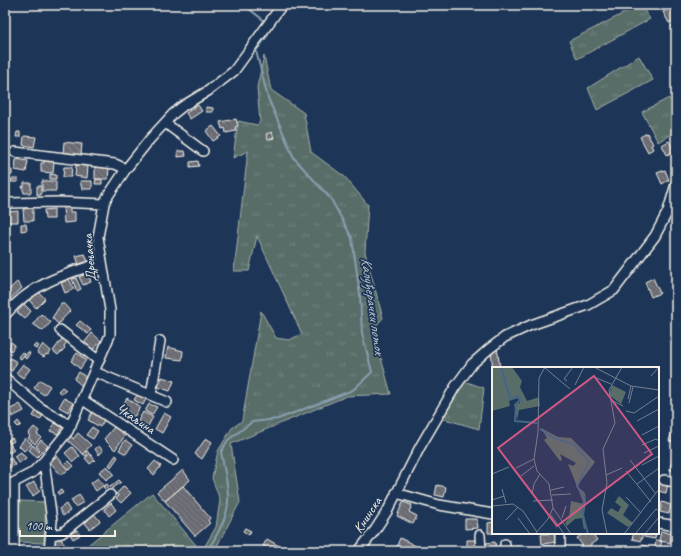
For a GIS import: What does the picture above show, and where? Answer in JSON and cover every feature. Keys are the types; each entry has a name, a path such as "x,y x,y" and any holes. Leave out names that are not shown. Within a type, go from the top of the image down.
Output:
{"street":[{"name":"Дрењачка","path":"9,486 32,473 44,461 71,426 110,335 110,310 101,263 98,237 104,204 126,169 165,124 183,106 208,91 234,71 282,5"},
{"path":"165,124 203,151"},
{"path":"15,152 115,164 126,169"},
{"name":"Книнска","path":"359,551 375,530 396,493 412,460 451,394 472,364 505,338 531,325 588,305 619,285 662,225 676,184"},
{"path":"10,203 58,202 104,204"},
{"path":"5,315 18,300 39,286 54,278 101,263"},
{"path":"60,330 99,361"},
{"path":"151,395 160,341"},
{"path":"95,372 167,402"},
{"path":"5,378 39,407 71,426"},
{"name":"Чкаљина","path":"83,400 173,460"},
{"path":"44,461 52,520 49,551"},
{"path":"664,480 676,482"},
{"path":"9,486 14,551"},
{"path":"396,493 439,505 492,514"},
{"path":"51,535 62,533 110,495"},
{"path":"659,522 676,526"},
{"path":"560,534 560,551"},
{"path":"480,535 481,551"}],"green space":[{"path":"640,5 650,19 577,59 569,41"},
{"path":"264,56 271,90 304,113 311,152 345,177 368,205 365,252 383,318 373,329 391,394 347,396 231,444 240,502 216,548 212,551 202,551 216,527 220,500 212,478 218,451 232,428 242,421 261,311 276,338 289,340 302,334 257,236 249,271 234,271 248,151 233,158 238,121 257,125 260,122 257,87"},
{"path":"639,56 653,80 597,110 588,88"},
{"path":"669,98 676,110 676,131 658,142 642,112"},
{"path":"464,381 484,388 479,429 441,418"},
{"path":"152,493 201,551 88,551 88,545"},
{"path":"20,501 46,502 44,543 18,542"}],"building":[{"path":"673,6 676,11 676,19 669,23 663,12"},
{"path":"676,24 676,34 671,26"},
{"path":"198,105 202,111 190,119 186,113"},
{"path":"206,107 213,108 213,112 206,112"},
{"path":"236,119 238,126 235,127 236,131 226,133 225,128 222,129 220,122"},
{"path":"213,126 221,136 213,141 206,131"},
{"path":"17,132 20,132 20,137 16,137"},
{"path":"272,132 274,138 268,140 266,134"},
{"path":"647,133 653,144 651,145 653,149 648,152 640,137"},
{"path":"24,136 36,137 34,147 23,145"},
{"path":"669,141 674,151 667,155 662,145"},
{"path":"64,142 82,144 81,155 63,153"},
{"path":"178,151 185,151 186,156 178,157"},
{"path":"16,159 28,161 26,172 15,170"},
{"path":"44,160 54,161 53,173 41,172 41,163 44,163"},
{"path":"198,161 199,166 190,167 190,162"},
{"path":"76,165 88,166 87,178 75,176"},
{"path":"64,167 72,167 71,177 63,177"},
{"path":"95,167 109,168 108,179 95,179"},
{"path":"8,170 12,170 12,175 7,175"},
{"path":"665,170 669,180 662,184 657,173"},
{"path":"50,174 56,175 56,179 50,179"},
{"path":"11,179 18,179 18,182 11,182"},
{"path":"96,179 102,180 102,184 95,184"},
{"path":"42,181 56,181 56,191 42,191"},
{"path":"80,181 92,181 92,189 82,189"},
{"path":"24,183 31,183 31,193 24,193 22,186 24,187"},
{"path":"37,186 41,186 41,195 37,195"},
{"path":"63,206 70,206 70,212 75,212 75,222 64,223"},
{"path":"33,208 33,221 24,221 23,209"},
{"path":"54,209 54,219 45,219 44,210"},
{"path":"18,211 18,222 8,222 7,212"},
{"path":"21,224 26,224 27,230 21,231"},
{"path":"85,254 89,264 80,267 76,256"},
{"path":"77,263 79,268 69,270 68,267"},
{"path":"88,273 91,282 83,285 79,277"},
{"path":"76,278 81,289 77,291 72,279"},
{"path":"653,278 660,293 651,297 645,282"},
{"path":"69,279 74,289 65,293 61,283"},
{"path":"17,282 22,288 9,300 5,293"},
{"path":"38,291 45,299 36,308 29,300"},
{"path":"24,304 31,311 25,319 17,312"},
{"path":"61,304 64,304 70,311 58,324 52,318"},
{"path":"41,314 51,322 43,331 33,324"},
{"path":"80,321 91,330 88,334 76,325"},
{"path":"92,333 101,341 93,350 84,343"},
{"path":"65,335 70,338 64,346 65,348 58,355 53,351"},
{"path":"11,342 15,345 11,351 9,349"},
{"path":"36,344 39,346 36,349 33,347"},
{"path":"43,344 51,351 44,357 37,353"},
{"path":"168,347 183,351 182,360 166,358"},
{"path":"497,347 500,367 493,367 491,351"},
{"path":"22,352 25,354 21,359 18,357"},
{"path":"28,352 30,353 26,359 24,357"},
{"path":"77,353 86,360 80,369 71,361"},
{"path":"10,358 17,362 12,371 5,366"},
{"path":"23,364 30,369 23,378 16,373"},
{"path":"79,372 87,378 81,385 74,379"},
{"path":"162,377 174,381 170,391 158,387"},
{"path":"40,380 50,386 44,395 34,388"},
{"path":"62,387 66,390 62,394 58,391"},
{"path":"139,392 147,397 143,405 134,400"},
{"path":"64,398 73,403 68,412 59,407"},
{"path":"127,398 140,407 134,417 121,408"},
{"path":"20,404 24,411 12,417 9,410"},
{"path":"149,404 157,407 152,415 145,411"},
{"path":"37,409 44,413 40,420 33,416"},
{"path":"93,411 105,419 100,427 88,420"},
{"path":"143,412 153,417 148,426 138,421"},
{"path":"164,413 171,417 162,433 155,429"},
{"path":"18,421 21,425 18,427 15,424"},
{"path":"56,421 63,425 58,434 50,431"},
{"path":"115,426 126,434 115,450 104,439"},
{"path":"34,427 39,431 37,434 41,437 35,444 28,438 30,436 28,434"},
{"path":"92,427 98,431 93,439 86,435"},
{"path":"672,431 676,432 676,443 669,441"},
{"path":"78,433 91,445 83,454 66,439 70,435 73,439"},
{"path":"12,438 14,441 11,443 8,440"},
{"path":"25,438 32,444 24,451 19,446"},
{"path":"206,438 212,442 202,459 195,454"},
{"path":"7,439 14,450 9,453 5,445 5,441"},
{"path":"41,440 48,446 42,452 36,446"},
{"path":"125,440 132,445 126,454 119,450"},
{"path":"33,445 41,453 37,457 29,450"},
{"path":"99,446 103,451 99,455 95,449"},
{"path":"72,447 80,456 73,462 65,453"},
{"path":"87,451 89,453 86,456 83,454"},
{"path":"21,452 26,458 19,463 14,456"},
{"path":"90,454 95,460 90,464 85,458"},
{"path":"116,455 118,457 111,467 109,465"},
{"path":"57,456 68,470 61,475 50,462"},
{"path":"11,458 15,465 7,469 5,461"},
{"path":"672,459 676,460 676,471 670,470"},
{"path":"69,461 74,466 69,470 65,465"},
{"path":"155,461 161,466 154,475 148,469"},
{"path":"107,466 114,474 106,480 99,472"},
{"path":"183,470 190,480 165,501 157,492"},
{"path":"98,478 104,485 96,491 91,483"},
{"path":"119,480 121,482 112,489 110,487"},
{"path":"659,481 668,484 666,493 659,491"},
{"path":"34,482 40,491 33,496 26,487"},
{"path":"107,484 109,487 105,489 103,487"},
{"path":"437,485 446,487 444,497 435,495"},
{"path":"124,486 131,493 121,503 116,498 119,496 116,494"},
{"path":"183,486 210,518 208,521 210,523 195,536 165,501"},
{"path":"61,490 63,493 59,495 57,492"},
{"path":"79,495 84,502 75,507 71,500"},
{"path":"403,502 412,505 409,512 417,516 413,524 397,516"},
{"path":"662,502 671,505 669,514 660,512"},
{"path":"111,503 116,510 109,516 104,509"},
{"path":"66,504 70,511 63,516 59,509"},
{"path":"5,513 7,513 8,523 5,523"},
{"path":"94,514 100,521 90,529 85,523"},
{"path":"465,519 477,519 478,528 465,529"},
{"path":"492,522 492,533 488,533 488,523"},
{"path":"245,528 251,531 249,535 243,531"},
{"path":"77,530 80,535 73,539 70,534"},
{"path":"661,531 672,534 670,543 659,541"},
{"path":"541,534 557,534 557,542 542,544"},
{"path":"583,534 593,534 597,540 585,549 577,538"},
{"path":"634,534 643,534 641,541 632,539"},
{"path":"645,534 656,534 655,539 644,537"},
{"path":"5,537 7,537 6,548 5,548"},
{"path":"60,537 66,547 58,551 52,542"},
{"path":"400,538 418,547 416,551 403,551 396,548"},
{"path":"267,539 288,551 273,551 263,546"},
{"path":"467,540 477,540 477,551 467,551"},
{"path":"656,540 662,541 660,548 655,547"},
{"path":"495,542 496,550 487,551 486,543"},
{"path":"640,545 647,546 646,551 638,551"},
{"path":"519,546 520,551 510,551 515,549 514,547"},
{"path":"541,546 552,546 553,551 541,551"}],"waterway":[{"name":"Калуђерачки поток","path":"244,5 266,22"},
{"name":"Калуђерачки поток","path":"207,551 222,524 228,503 227,482 221,452 228,440 252,422 278,419 353,390 372,372 362,333 360,295 352,238 331,199 294,158 268,98 256,51 268,35 268,31"}]}
